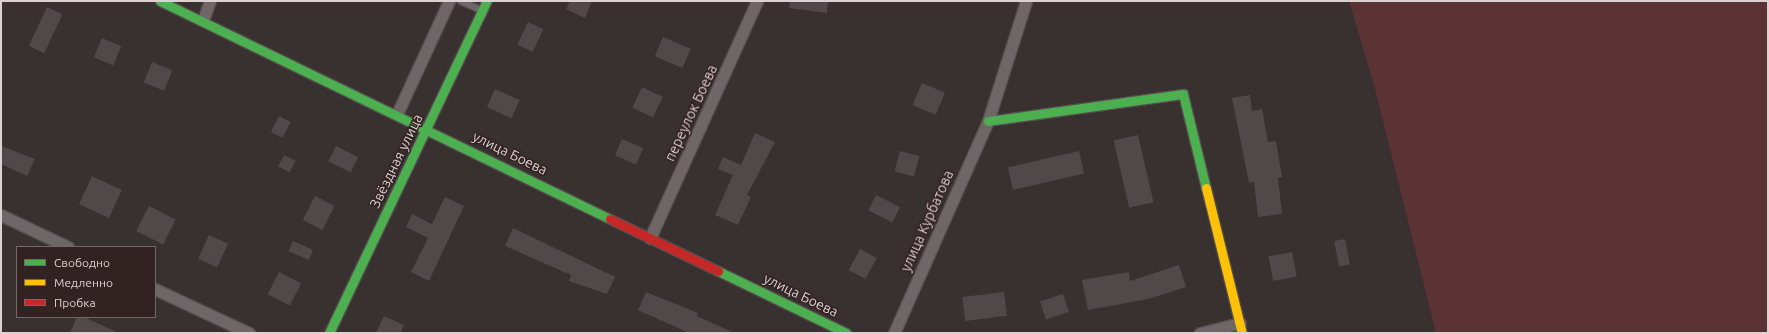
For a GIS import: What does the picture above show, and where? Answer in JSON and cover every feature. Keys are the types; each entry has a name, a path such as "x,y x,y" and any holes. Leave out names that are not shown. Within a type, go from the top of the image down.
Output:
{"street":[{"name":"улица Боева","path":"160,1 203,20 846,333"},
{"path":"203,20 210,1"},
{"name":"Звёздная улица","path":"397,114 449,1"},
{"name":"Звёздная улица","path":"329,333 428,129 487,1"},
{"name":"переулок Боева","path":"650,238 757,1"},
{"name":"улица Курбатова","path":"894,333 988,121 1026,1"},
{"path":"988,121 1183,94 1241,328 1200,333"},
{"path":"1,215 66,246"},
{"path":"156,288 249,333"}],"lane":[{"path":"461,1 482,11"}],"shaded area":[{"path":"1349,1 1768,1 1768,333 1436,333 1375,89"}],"building":[{"path":"570,1 592,1 585,18 566,9"},
{"path":"790,1 828,1 827,13 789,8"},
{"path":"47,7 62,14 44,53 29,46"},
{"path":"528,22 543,29 533,52 517,45"},
{"path":"663,37 691,49 682,68 655,56"},
{"path":"102,38 121,46 113,66 94,57"},
{"path":"152,62 172,70 164,91 144,82"},
{"path":"922,83 945,93 936,115 913,105"},
{"path":"642,87 663,97 653,118 632,108"},
{"path":"495,89 520,100 512,118 487,107"},
{"path":"1250,95 1252,111 1262,109 1268,142 1276,141 1282,177 1278,178 1282,214 1258,217 1254,182 1249,183 1232,98"},
{"path":"279,116 291,122 282,138 271,132"},
{"path":"755,133 775,142 747,195 751,197 738,225 715,215 733,175 718,169 723,157 741,165"},
{"path":"1138,135 1154,202 1129,208 1114,141"},
{"path":"622,139 643,148 636,165 615,156"},
{"path":"1,146 35,159 27,176 1,164"},
{"path":"336,146 358,157 351,172 328,161"},
{"path":"900,151 919,156 914,176 895,171"},
{"path":"1079,151 1084,173 1013,190 1008,167"},
{"path":"284,155 296,161 290,172 278,167"},
{"path":"92,176 122,190 109,218 79,204"},
{"path":"876,195 900,207 892,222 868,210"},
{"path":"315,196 335,206 322,230 303,220"},
{"path":"445,197 464,206 429,281 411,272 428,238 406,227 412,214 432,224"},
{"path":"149,206 176,220 163,245 136,231"},
{"path":"513,228 615,277 607,294 569,281 571,275 505,246"},
{"path":"209,235 228,244 217,267 198,259"},
{"path":"1345,239 1350,265 1339,267 1334,241"},
{"path":"293,241 313,250 309,260 289,251"},
{"path":"860,249 877,258 866,279 849,270"},
{"path":"1292,252 1297,277 1273,281 1268,257"},
{"path":"1179,265 1186,287 1148,299 1088,310 1082,280 1129,272 1130,281"},
{"path":"279,272 301,283 290,306 268,294"},
{"path":"646,292 698,313 697,316 734,333 689,333 638,310"},
{"path":"1004,292 1007,316 965,321 962,297"},
{"path":"1063,294 1069,312 1046,319 1040,301"},
{"path":"384,316 404,325 401,333 376,333"},
{"path":"77,318 86,318 119,333 70,333"}],"traffic: fast":[{"path":"160,1 610,219"},
{"path":"329,333 487,1"},
{"path":"988,121 1183,94 1206,188"},
{"path":"718,271 846,333"}],"traffic: slow":[{"path":"1206,188 1242,333"}],"traffic: jam":[{"path":"610,219 718,271"}]}
